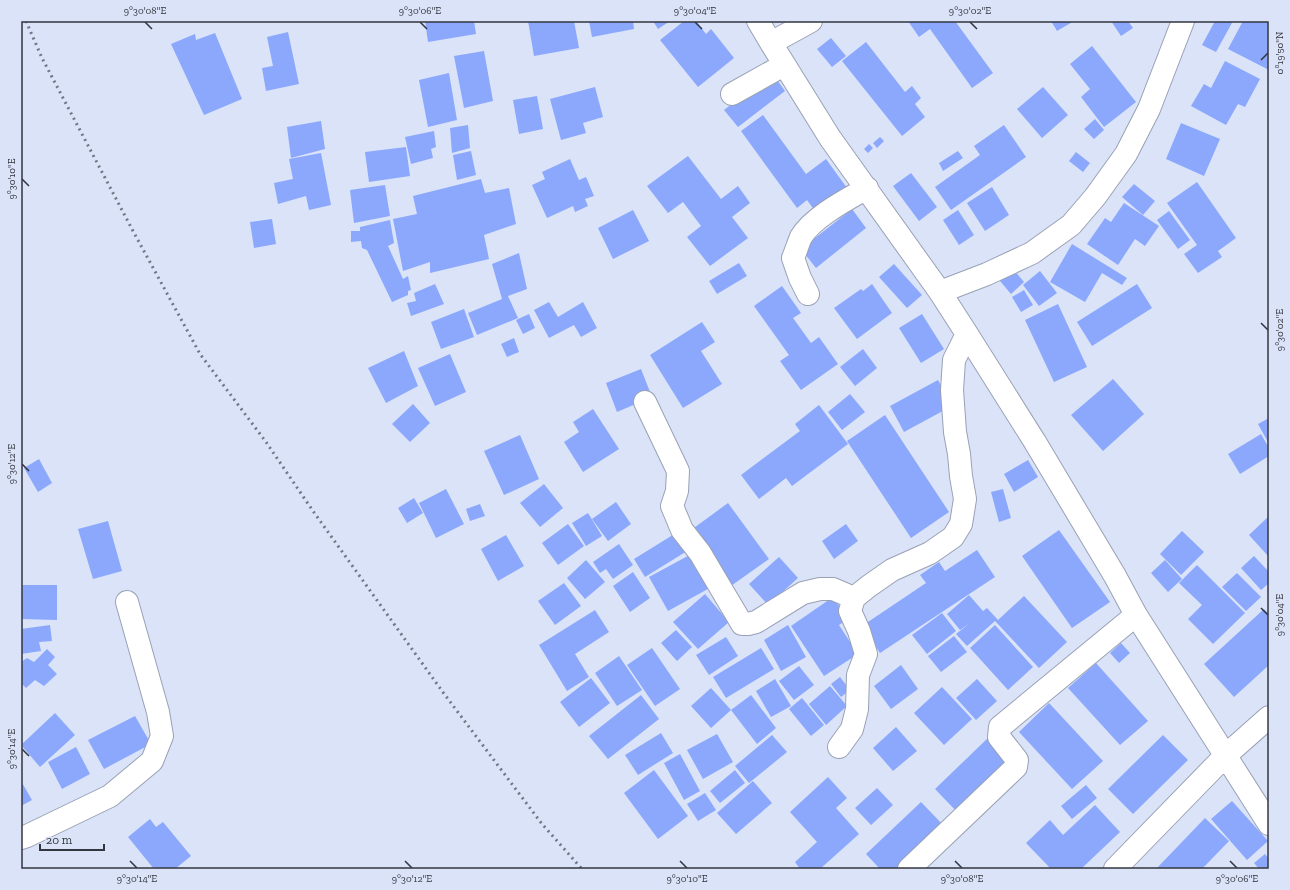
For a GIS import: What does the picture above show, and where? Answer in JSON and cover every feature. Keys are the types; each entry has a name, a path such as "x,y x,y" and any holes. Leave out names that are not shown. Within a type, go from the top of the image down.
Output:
{"street":[{"path":"758,21 830,138 940,292 967,334 1035,442 1115,576 1136,615 1269,824"},
{"path":"771,43 811,21"},
{"path":"940,292 988,274 1032,253 1071,225 1096,197 1126,154 1148,108 1183,21"},
{"path":"732,94 784,65"},
{"path":"808,294 800,278 793,258 802,237 816,221 828,211 866,188"},
{"path":"839,747 852,729 857,709 858,675 866,654 859,631 850,611 854,598 892,570 930,553 939,547 953,537 961,524 965,499 955,432 952,390 954,360 967,334"},
{"path":"644,402 678,471 677,491 672,506 682,530 700,553 742,624 756,622 803,593 833,589 854,598"},
{"path":"21,838 110,796 152,761 162,736 158,712 127,602"},
{"path":"910,869 1016,767 1017,760 999,737 1000,727 1136,615"},
{"path":"1115,869 1225,756 1269,717"}],"building":[{"path":"425,21 474,21 476,34 428,42"},
{"path":"528,21 574,21 579,48 534,56"},
{"path":"589,21 633,21 634,29 592,37"},
{"path":"653,21 670,21 658,29"},
{"path":"684,21 696,21 706,34 711,29 734,58 698,87 660,40"},
{"path":"908,21 955,21 993,73 972,88 930,29 919,37"},
{"path":"1051,21 1074,21 1057,31"},
{"path":"1111,21 1128,21 1133,28 1121,36"},
{"path":"1215,21 1233,21 1216,52 1202,45"},
{"path":"1243,21 1269,21 1269,70 1228,49"},
{"path":"288,32 299,84 266,91 262,68 273,66 267,37"},
{"path":"215,33 242,99 204,115 171,44 195,34 196,40"},
{"path":"831,38 846,56 832,67 817,49"},
{"path":"866,42 905,92 912,86 921,98 915,104 925,117 902,136 842,61"},
{"path":"1092,46 1136,102 1104,127 1081,97 1090,89 1070,64"},
{"path":"484,51 493,101 464,108 454,56"},
{"path":"1225,61 1260,79 1245,107 1238,104 1226,125 1191,106 1204,84 1211,88"},
{"path":"449,73 457,120 428,127 419,80"},
{"path":"772,73 785,91 738,127 724,110"},
{"path":"595,87 603,117 583,123 586,133 561,140 550,99"},
{"path":"1043,87 1068,115 1042,138 1017,109"},
{"path":"537,96 543,129 519,134 513,100"},
{"path":"763,115 806,174 826,159 847,188 815,211 807,200 797,208 741,131"},
{"path":"1095,119 1104,130 1094,139 1084,129"},
{"path":"321,121 325,149 291,158 287,127"},
{"path":"1181,123 1220,139 1204,176 1166,159"},
{"path":"468,125 470,148 452,153 450,128"},
{"path":"1004,125 1026,157 951,210 935,187 980,155 974,146"},
{"path":"434,131 436,147 431,149 433,158 411,164 405,137"},
{"path":"880,137 884,141 877,148 873,143"},
{"path":"869,144 873,148 868,153 864,149"},
{"path":"406,147 410,176 369,182 365,152"},
{"path":"471,151 476,175 457,180 453,155"},
{"path":"958,151 963,158 943,171 939,163"},
{"path":"1076,152 1090,163 1083,172 1069,161"},
{"path":"321,153 331,205 309,210 306,196 278,204 274,183 293,179 289,159"},
{"path":"688,156 721,199 738,186 750,203 732,217 748,238 710,266 687,237 701,226 683,202 668,213 647,186"},
{"path":"570,159 579,180 586,177 594,196 585,199 588,206 575,212 573,206 547,218 532,185 545,179 542,172"},
{"path":"911,173 937,207 919,221 893,186"},
{"path":"481,179 485,193 509,188 516,224 484,235 489,259 430,273 430,262 403,271 393,219 417,214 413,196"},
{"path":"1197,182 1236,238 1218,251 1222,257 1198,273 1184,254 1197,245 1167,203"},
{"path":"1134,184 1155,201 1143,215 1122,197"},
{"path":"385,185 390,216 354,223 350,190"},
{"path":"992,187 1009,215 985,231 967,203"},
{"path":"1124,203 1159,226 1145,246 1135,239 1118,265 1087,244 1105,218 1111,222"},
{"path":"852,209 866,228 816,268 801,249"},
{"path":"633,210 649,241 613,259 598,228"},
{"path":"958,210 974,235 959,245 943,220"},
{"path":"1169,211 1190,240 1178,249 1157,220"},
{"path":"272,219 276,244 254,248 250,222"},
{"path":"390,220 394,243 388,246 403,279 408,276 411,290 408,291 408,295 392,302 367,250 362,248 361,241 351,242 351,231 360,231 360,227"},
{"path":"1072,244 1127,278 1122,285 1102,273 1085,302 1050,282"},
{"path":"519,253 527,289 508,296 518,318 477,335 468,313 502,299 492,264"},
{"path":"739,263 747,276 717,294 709,281"},
{"path":"894,264 922,295 907,308 879,277"},
{"path":"1013,269 1024,282 1011,294 1000,281"},
{"path":"1040,271 1057,293 1039,306 1023,285"},
{"path":"435,284 444,304 411,316 407,303 416,301 414,293"},
{"path":"872,284 892,313 857,339 834,308 861,289 863,291"},
{"path":"1137,284 1152,308 1092,346 1077,322"},
{"path":"782,286 801,313 793,318 811,343 819,337 838,364 801,390 780,361 789,355 754,306"},
{"path":"1024,290 1033,305 1021,312 1012,297"},
{"path":"549,302 558,317 583,302 597,328 581,337 574,325 549,338 534,310"},
{"path":"1058,304 1087,367 1054,382 1025,320"},
{"path":"464,309 474,337 441,349 431,322"},
{"path":"529,314 535,328 523,334 516,320"},
{"path":"922,314 944,349 921,363 899,328"},
{"path":"702,322 715,342 701,351 722,384 683,408 650,355"},
{"path":"514,338 519,352 507,357 501,344"},
{"path":"863,349 877,368 855,386 840,367"},
{"path":"404,351 418,386 386,403 368,368"},
{"path":"450,354 466,392 435,406 418,368"},
{"path":"641,369 652,397 617,412 606,383"},
{"path":"1113,379 1144,414 1103,451 1071,415"},
{"path":"938,380 952,406 904,432 890,406"},
{"path":"850,394 865,412 842,430 828,412"},
{"path":"413,404 430,423 410,442 392,424"},
{"path":"819,405 848,444 792,486 786,478 759,499 741,475 800,431 795,424"},
{"path":"593,409 619,449 583,472 564,442 579,432 573,422"},
{"path":"885,415 949,512 911,538 847,441"},
{"path":"1269,418 1269,444 1258,424"},
{"path":"1261,434 1269,448 1269,456 1240,474 1228,454"},
{"path":"520,435 539,479 504,495 484,451"},
{"path":"39,459 52,483 38,492 24,468"},
{"path":"1028,460 1038,477 1014,492 1004,474"},
{"path":"544,484 563,508 540,527 520,503"},
{"path":"446,489 464,524 436,538 419,503"},
{"path":"1003,489 1011,518 999,522 991,492"},
{"path":"414,498 423,513 407,523 398,508"},
{"path":"616,502 631,524 608,541 592,519"},
{"path":"728,503 769,559 728,588 687,533"},
{"path":"480,504 485,516 470,521 466,509"},
{"path":"588,513 602,536 586,546 572,523"},
{"path":"1269,516 1269,557 1249,535"},
{"path":"108,521 122,571 93,579 78,529"},
{"path":"568,524 584,546 558,565 542,543"},
{"path":"846,524 858,541 834,559 822,541"},
{"path":"1059,530 1110,602 1072,628 1022,556"},
{"path":"1182,531 1204,552 1181,575 1160,554"},
{"path":"676,533 687,551 645,577 634,559"},
{"path":"506,535 524,566 498,581 481,549"},
{"path":"619,544 633,565 613,579 606,569 600,573 593,562"},
{"path":"977,550 995,577 880,653 862,626 926,583 920,575 939,562 945,571"},
{"path":"697,551 715,585 668,611 649,577"},
{"path":"1254,556 1269,572 1269,583 1261,590 1241,568"},
{"path":"779,557 798,578 768,605 749,584"},
{"path":"586,560 605,582 585,599 567,578"},
{"path":"1165,560 1182,579 1168,592 1151,573"},
{"path":"1197,565 1245,613 1213,644 1188,619 1202,605 1179,583"},
{"path":"633,572 650,598 630,612 613,586"},
{"path":"1237,573 1261,597 1246,611 1222,587"},
{"path":"564,583 581,606 555,625 538,601"},
{"path":"21,585 57,585 57,620 21,619"},
{"path":"705,594 729,622 698,649 673,622"},
{"path":"969,595 983,611 987,608 998,620 1024,596 1067,642 1039,668 995,621 967,646 956,634 970,623 960,630 947,614"},
{"path":"833,597 848,619 839,625 858,654 824,676 791,626"},
{"path":"1264,609 1269,614 1269,665 1234,697 1204,664"},
{"path":"595,610 609,632 575,654 589,677 567,691 539,645"},
{"path":"942,613 956,631 927,654 912,635"},
{"path":"50,625 52,641 39,642 41,651 21,654 21,629"},
{"path":"788,625 806,657 781,671 764,640"},
{"path":"995,625 1033,667 1008,690 970,648"},
{"path":"676,630 692,647 677,661 661,643"},
{"path":"954,636 967,652 941,672 928,656"},
{"path":"726,637 738,656 709,675 696,655"},
{"path":"1121,643 1130,653 1119,663 1110,653"},
{"path":"652,648 680,689 655,706 627,665"},
{"path":"761,648 774,669 726,698 713,677"},
{"path":"47,649 55,657 48,665 57,674 44,686 35,680 26,688 21,683 21,662 27,658 34,662"},
{"path":"619,656 642,690 617,706 595,673"},
{"path":"1096,663 1148,721 1120,745 1068,688"},
{"path":"901,665 918,689 891,709 874,686"},
{"path":"799,666 814,685 794,700 779,681"},
{"path":"840,677 850,690 841,697 831,684"},
{"path":"591,678 610,703 579,727 560,702"},
{"path":"775,679 791,706 771,717 756,691"},
{"path":"977,679 997,701 976,720 956,698"},
{"path":"830,686 847,706 826,725 809,704"},
{"path":"942,687 972,719 944,745 914,713"},
{"path":"711,688 731,710 711,728 691,706"},
{"path":"641,695 659,719 608,759 589,736"},
{"path":"751,695 776,728 757,744 731,710"},
{"path":"802,698 824,725 811,736 789,709"},
{"path":"1049,703 1103,761 1072,789 1019,732"},
{"path":"55,713 75,735 40,767 21,745"},
{"path":"135,716 151,744 104,769 88,740"},
{"path":"896,727 917,751 893,771 873,748"},
{"path":"661,733 673,753 638,775 625,755"},
{"path":"717,734 733,762 703,779 687,750"},
{"path":"772,735 787,752 749,783 735,766"},
{"path":"1163,735 1188,760 1133,814 1108,789"},
{"path":"990,736 1015,763 960,815 935,789"},
{"path":"76,747 90,774 62,789 48,762"},
{"path":"680,754 700,791 684,800 664,763"},
{"path":"654,770 688,816 658,839 624,793"},
{"path":"735,770 745,783 720,803 710,791"},
{"path":"828,777 847,798 836,808 859,834 820,869 800,869 795,862 817,842 790,812"},
{"path":"21,781 32,800 21,806"},
{"path":"753,781 772,803 736,834 717,813"},
{"path":"1086,785 1097,798 1072,819 1061,806"},
{"path":"877,788 893,805 871,825 855,808"},
{"path":"705,793 716,810 698,821 687,804"},
{"path":"1232,801 1268,841 1247,860 1211,819"},
{"path":"921,802 946,828 904,869 880,869 866,854"},
{"path":"1095,805 1120,832 1081,869 1051,869 1026,843 1050,820 1063,835"},
{"path":"1205,818 1229,841 1202,869 1156,869"},
{"path":"150,819 156,827 163,822 191,856 175,869 154,869 128,837"},
{"path":"1265,854 1269,859 1269,868 1259,869 1254,863"}],"railway":[{"path":"26,21 42,58 200,354 266,442 313,511 442,691 542,824 582,869"}]}
